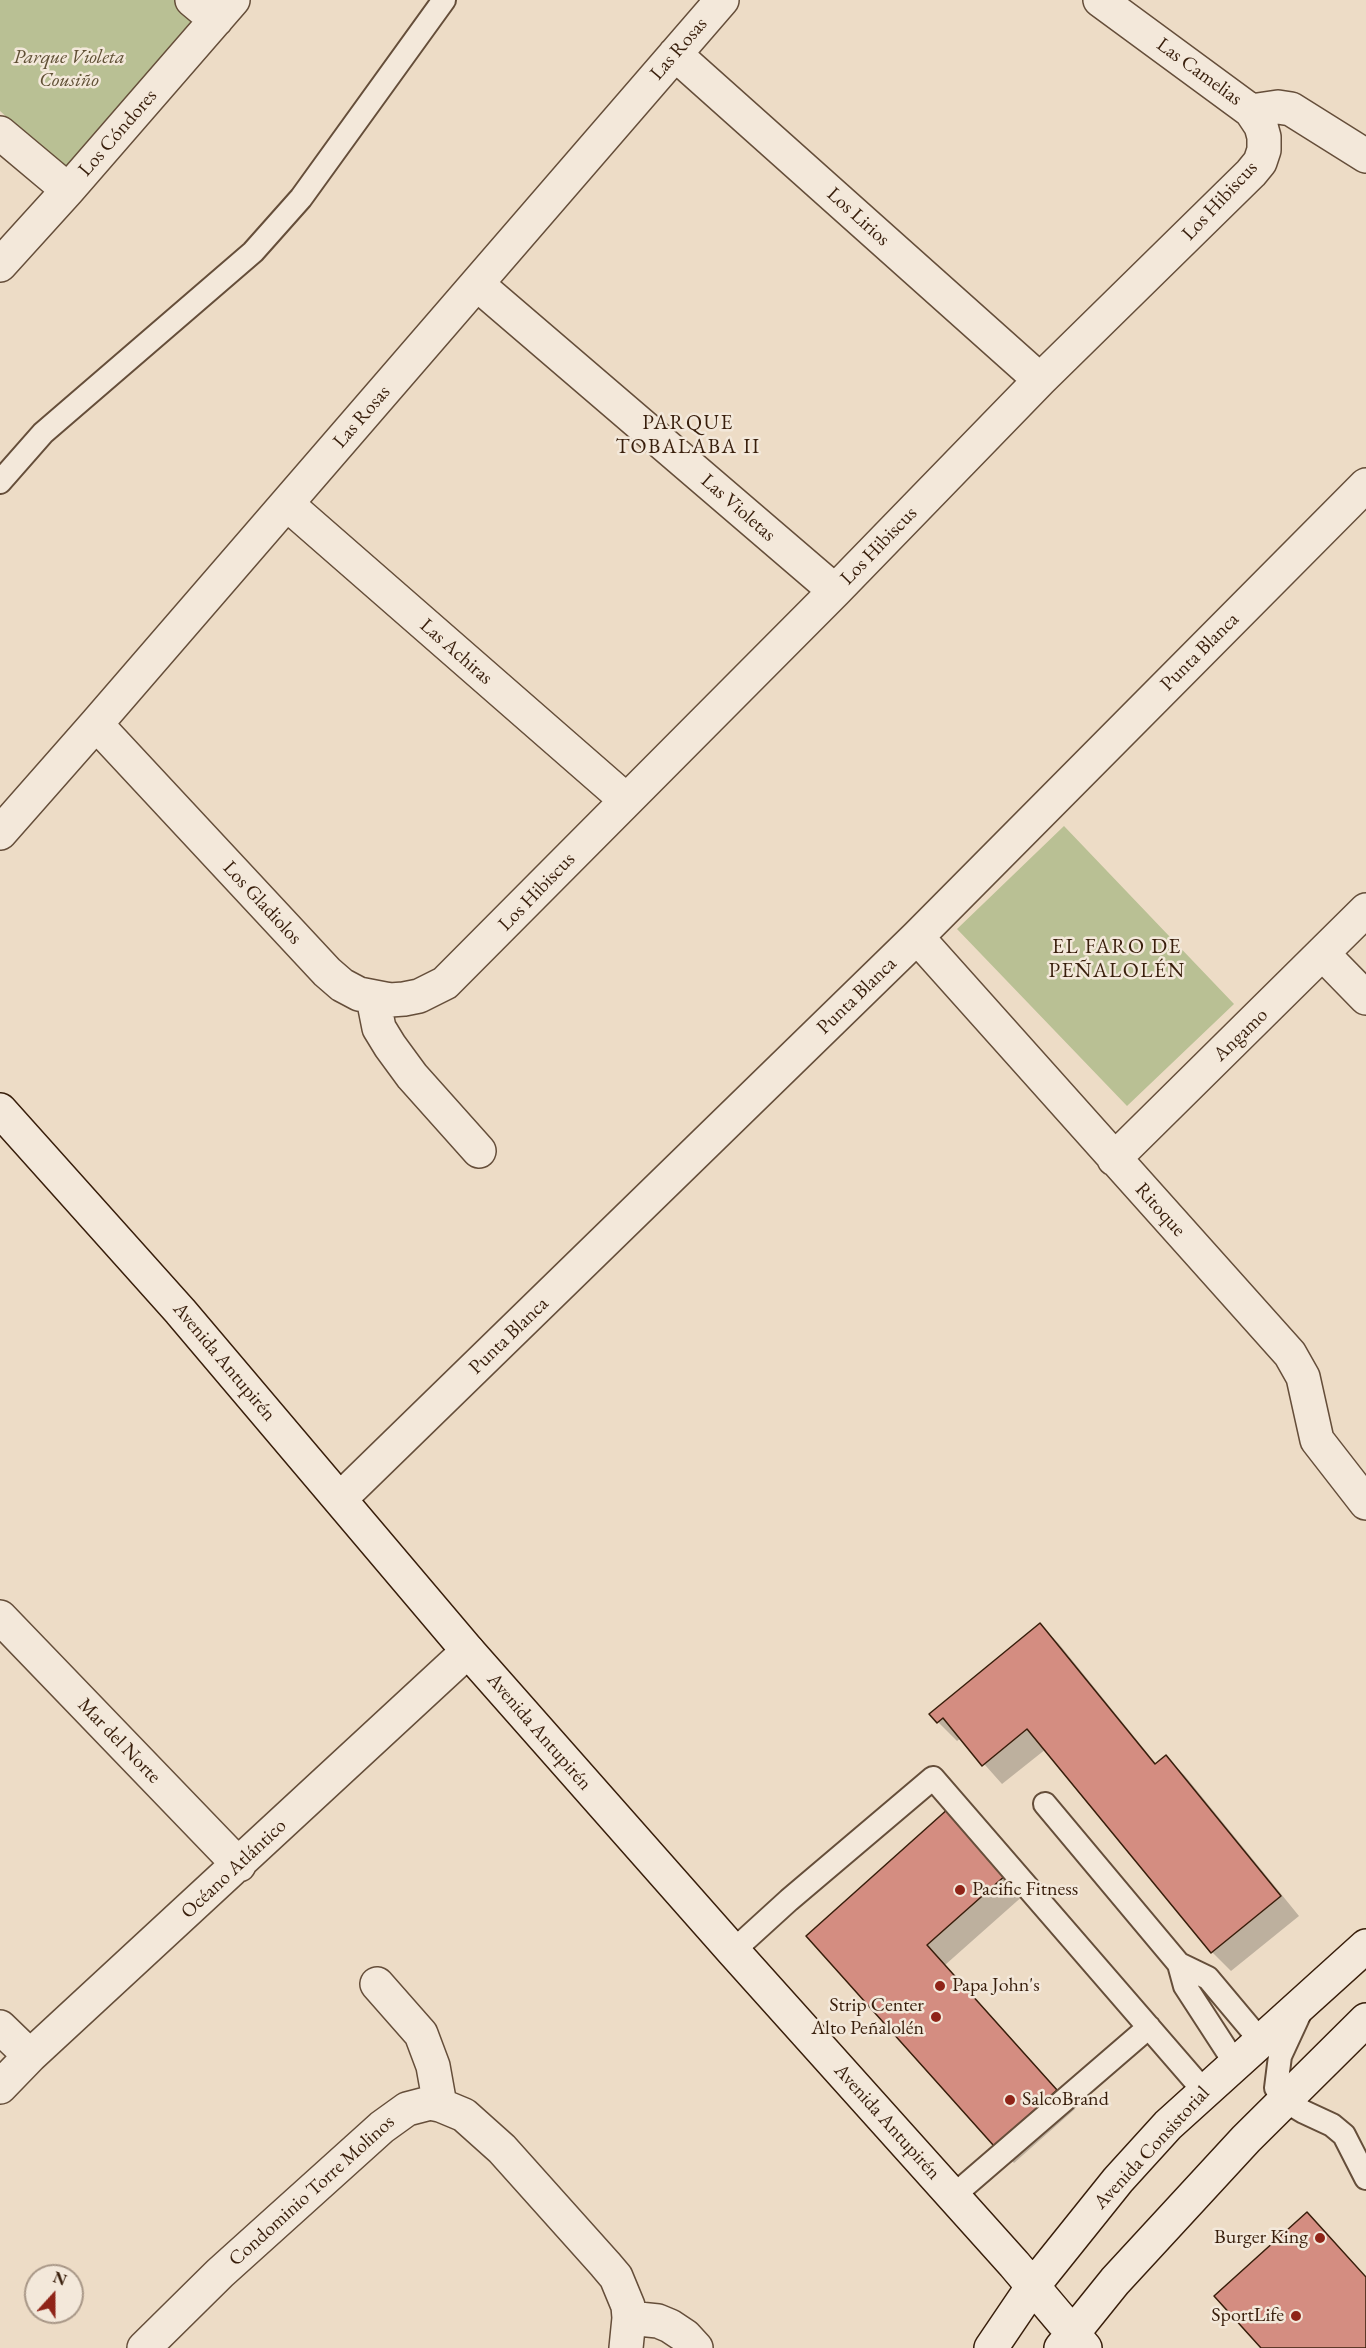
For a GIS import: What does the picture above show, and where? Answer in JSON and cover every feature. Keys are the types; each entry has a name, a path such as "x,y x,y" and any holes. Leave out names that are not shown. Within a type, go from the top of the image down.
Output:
{"street":[{"name":"Las Rosas","path":"0,833 722,0"},
{"name":"Las Camelias","path":"1100,0 1251,111 1278,107 1291,109 1366,156"},
{"name":"Los Cóndores","path":"0,265 68,190 213,7"},
{"name":"Los Lirios","path":"675,54 1040,380"},
{"name":"Los Hibiscus","path":"460,970 1040,380 1251,173 1260,162 1264,150 1261,126 1251,111"},
{"path":"0,133 68,190"},
{"name":"Las Violetas","path":"477,284 835,591"},
{"name":"Punta Blanca","path":"340,1499 916,937 1366,485"},
{"name":"Las Achiras","path":"286,504 626,800"},
{"name":"Los Gladiolos","path":"96,724 327,972 342,985 373,998 404,999 419,996 445,983 460,970"},
{"name":"Angamo","path":"1114,1159 1366,910"},
{"name":"Ritoque","path":"916,937 1290,1354 1303,1377 1317,1440 1360,1482"},
{"path":"1323,954 1366,998"},
{"path":"373,998 379,1028 390,1046 412,1076 479,1151"},
{"name":"Avenida Antupirén","path":"0,1110 180,1311 468,1651 1033,2286 1073,2343"},
{"name":"Mar del Norte","path":"0,1617 238,1865"},
{"name":"Océano Atlántico","path":"0,2087 30,2056 468,1651"},
{"name":"Avenida Consistorial","path":"991,2348 1033,2286 1118,2180 1168,2125 1312,1993 1366,1947"},
{"path":"376,1984 421,2034 433,2066 440,2105 464,2115 502,2149 605,2264 621,2289 628,2333 658,2321 685,2336 696,2348"},
{"path":"1073,2343 1122,2274 1284,2100 1366,2020"},
{"path":"0,2027 30,2056"},
{"name":"Condominio Torre Molinos","path":"144,2348 220,2273 397,2115 417,2105 440,2105"}],"lane":[{"path":"0,483 43,433 254,252 300,198 444,0"},
{"path":"733,1951 789,1900 933,1778 1204,2091"},
{"path":"1045,1804 1179,1964 1208,1978 1260,2040"},
{"path":"1179,1964 1185,1986 1235,2063"},
{"path":"1312,1993 1294,2022 1280,2056 1276,2088 1284,2100 1332,2125 1344,2135 1366,2178"},
{"path":"953,2196 1149,2027"}],"green space":[{"name":"Parque Violeta Cousiño","path":"0,0 178,0 203,20 71,175 0,111"},
{"path":"1064,826 1234,1004 1127,1106 957,929"}],"building":[{"path":"1040,1623 1155,1764 1166,1755 1281,1896 1211,1953 1027,1729 982,1766 943,1718 937,1723 929,1714"},
{"name":"Strip Center Alto Peñalolén","path":"949,1808 1007,1874 927,1945 1057,2090 994,2146 806,1936"},
{"path":"1307,2212 1366,2277 1366,2348 1261,2348 1214,2296"}],"place":[{"name":"Pacific Fitness","path":"960,1890"},
{"name":"Papa John's","path":"940,1986"},
{"name":"Strip Center Alto Peñalolén","path":"936,2017"},
{"name":"SalcoBrand","path":"1010,2100"},
{"name":"Burger King","path":"1320,2238"},
{"name":"SportLife","path":"1296,2316"}],"district":[{"name":"PARQUE TOBALABA II","path":"688,435"},
{"name":"EL FARO DE PEÑALOLÉN","path":"1117,959"}]}
